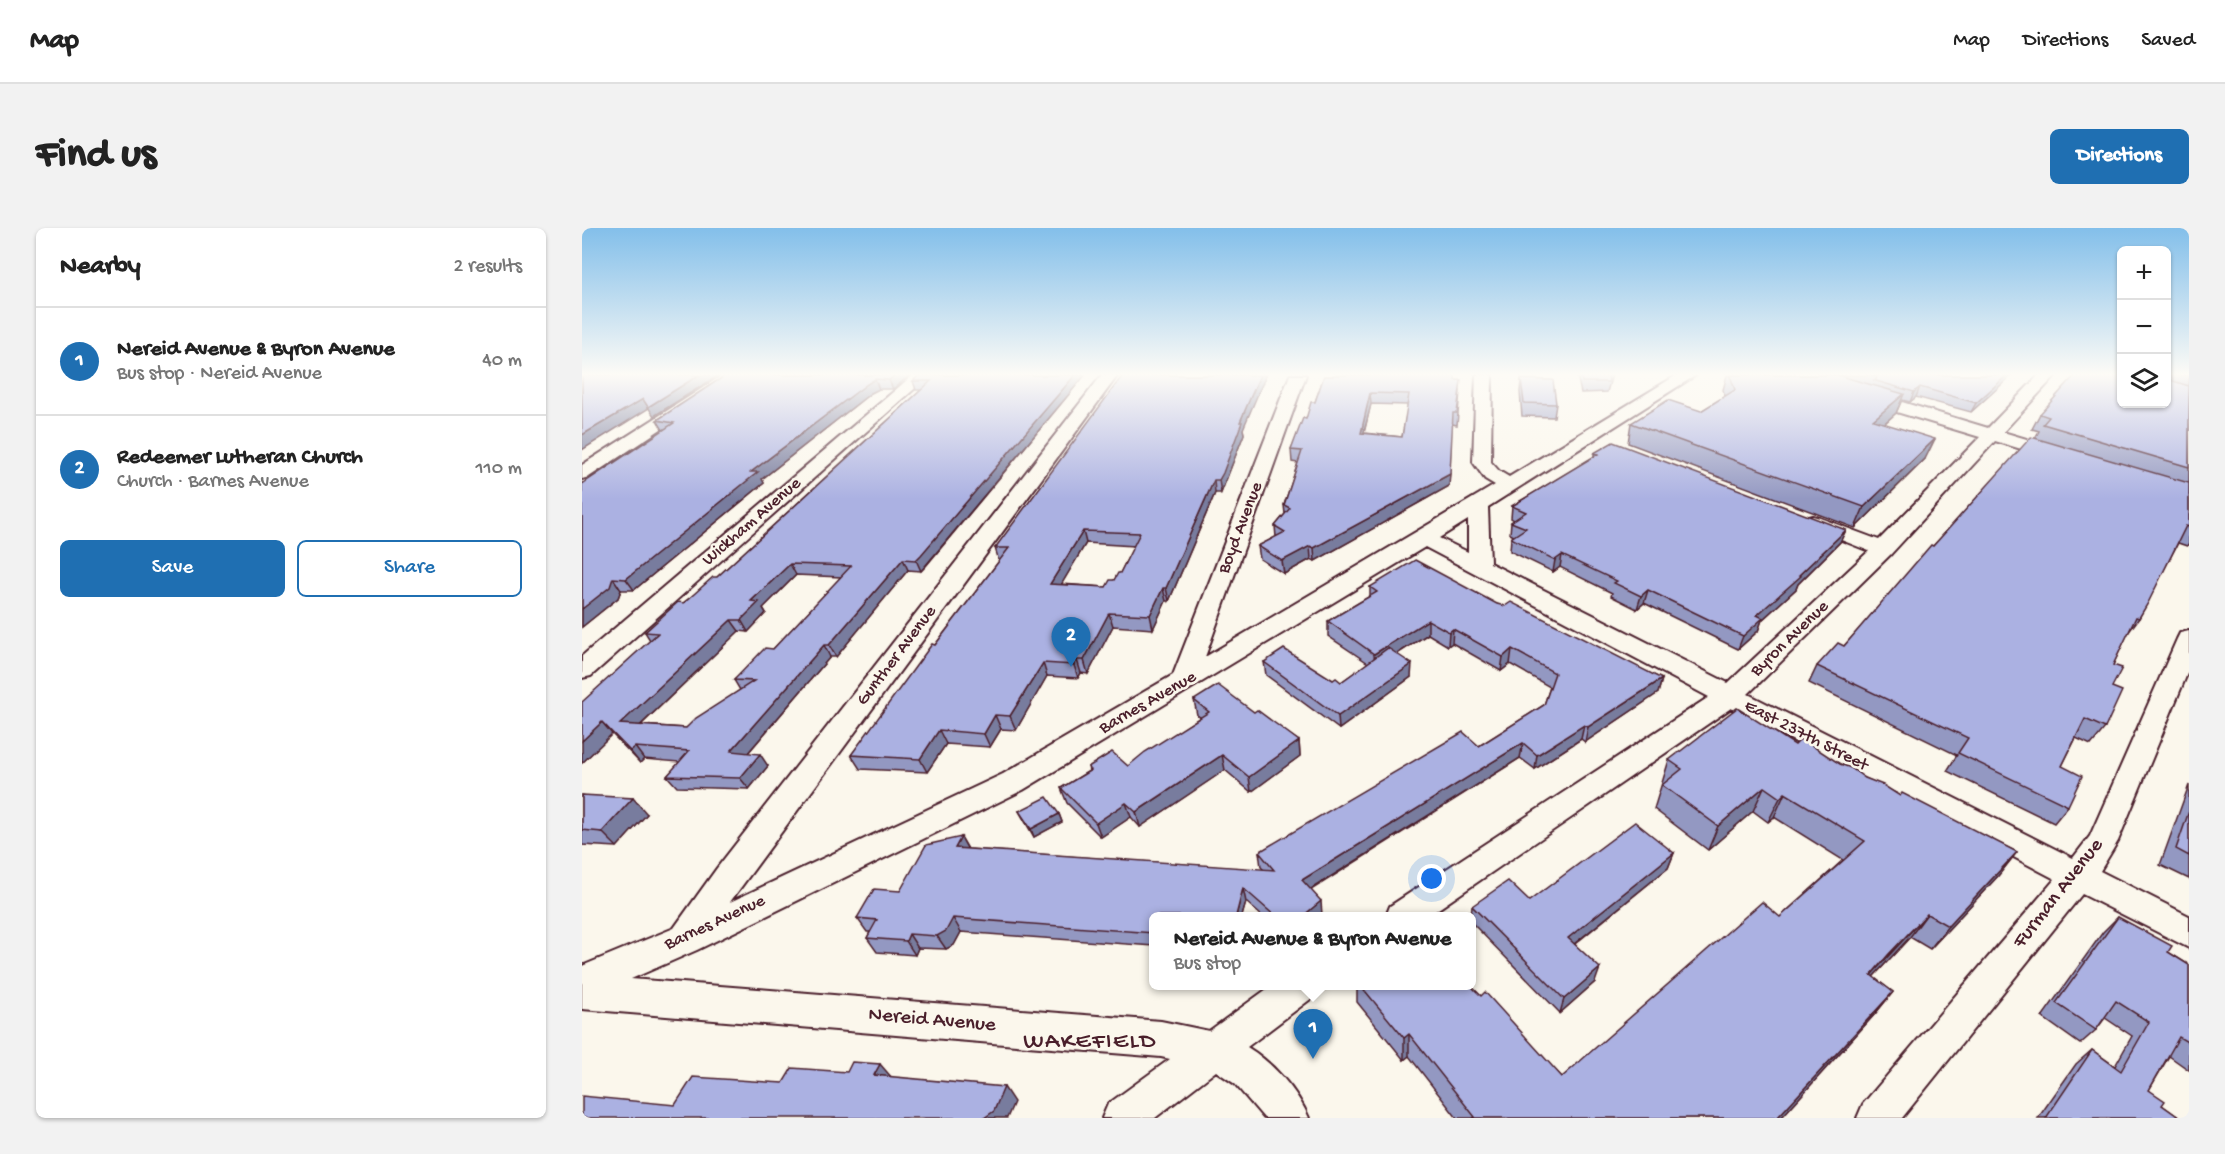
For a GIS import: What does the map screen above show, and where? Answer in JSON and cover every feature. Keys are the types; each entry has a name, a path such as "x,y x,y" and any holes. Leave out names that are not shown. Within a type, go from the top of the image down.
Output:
{"street":[{"path":"582,473 670,417"},
{"name":"Wickham Avenue","path":"582,670 874,417"},
{"name":"Gunther Avenue","path":"685,939 728,878 1078,417"},
{"name":"Boyd Avenue","path":"1183,682 1282,417"},
{"path":"1483,417 1482,462 1492,475 1508,485"},
{"name":"Barnes Avenue","path":"582,983 685,939 1013,782 1424,538 1619,417"},
{"path":"1933,417 2079,461"},
{"name":"Byron Avenue","path":"1408,912 1730,696 1883,549 2008,417"},
{"path":"1587,436 1614,446"},
{"path":"1478,503 1479,565"},
{"path":"1794,515 1883,549"},
{"name":"East 237th Street","path":"1424,538 2189,933"},
{"name":"Furman Avenue","path":"1877,1118 2079,876 2103,841 2189,639"},
{"path":"1122,1118 1293,990"},
{"name":"Nereid Avenue","path":"582,992 1161,1040 1212,1049 1242,1064 1255,1076 1288,1118"}],"building":[{"path":"582,417 613,417 582,435"},
{"path":"662,417 824,417 751,472 758,472 626,579 613,578 610,587 582,609 582,484 674,423 657,420"},
{"path":"892,417 1039,417 921,555 916,560 903,559 829,645 824,645 731,751 760,754 740,778 667,776 689,751 635,747 630,751 602,722 582,741 582,702 658,633 645,632 678,602 684,603 713,577 717,577","holes":["790,564 851,566 773,649 765,648 734,680 754,681 696,718 686,728 620,724 731,620 741,620 759,602 751,601"]},
{"path":"1092,417 1242,417 1223,473 1219,480 1214,480 1166,588 1163,588 1150,615 1109,613 1084,660 1077,660 1074,665 1043,663 1010,716 995,715 984,734 939,730 920,759 851,755 932,644 935,645 1009,548 995,548","holes":["1083,531 1140,533 1120,573 1114,580 1110,580 1106,587 1050,584"]},
{"path":"1307,417 1365,417 1361,433 1402,437 1405,417 1453,417 1450,474 1314,548 1310,546 1282,561 1258,546 1285,532 1275,526 1290,508 1284,505 1302,451 1291,450 1303,418 1306,419"},
{"path":"1641,417 1877,417 1873,420 1935,439 1864,507 1631,423"},
{"path":"2048,417 2189,417 2189,467 2043,424"},
{"path":"2031,437 2189,483 2189,527 2186,526 2148,603 2139,618 2136,617 2113,665 2122,668 2112,687 2122,691 2105,728 2085,719 2062,766 2082,776 2068,806 1958,753 1968,738 1817,666 1838,643 1844,646 1931,545 1933,546"},
{"path":"1613,442 1846,530 1799,575 1801,576 1757,615 1763,618 1743,636 1648,590 1641,596 1614,583 1617,581 1562,555 1555,560 1511,538 1526,528 1511,522 1526,512 1512,506 1598,454 1594,453"},
{"path":"1415,560 1497,604 1505,606 1511,602 1662,679 1588,727 1584,725 1537,755 1523,743 1302,880 1321,901 1308,912 1270,912 1243,888 1237,912 1149,912 1149,933 953,918 946,931 937,936 909,934 906,941 867,938 877,920 857,918 874,889 900,891 926,845 961,837 955,848 1274,870 1259,852 1463,732 1479,746 1544,705 1555,673 1512,649 1503,657 1453,629 1449,632 1428,620 1374,654 1328,621 1377,592 1370,587"},
{"path":"1388,648 1412,664 1338,716 1264,662 1284,649 1333,680 1336,678 1341,682"},
{"path":"1218,685 1299,741 1249,777 1222,755 1136,812 1126,803 1096,823 1061,788 1091,770 1088,767 1112,752 1128,766 1145,752 1209,712 1194,700"},
{"path":"1737,708 1795,745 1800,740 1805,741 1865,778 1883,785 1900,796 1902,793 2017,852 1948,926 1927,914 1888,955 1871,975 1893,992 1777,1118 1473,1118 1475,1117 1409,1034 1404,1038 1364,990 1475,990 1481,996 1485,992 1562,1077 1762,902 1780,917 1865,841 1785,793 1780,798 1764,787 1718,826 1662,785 1682,769 1669,760"},
{"path":"582,795 633,798 602,832 582,830"},
{"path":"1047,797 1059,814 1031,829 1019,811"},
{"path":"2189,811 2189,856 2176,849"},
{"path":"1635,822 1674,853 1568,938 1600,968 1564,999 1472,906 1508,881 1529,901"},
{"path":"2118,917 2172,946 2168,952 2189,965 2189,1043 2179,1037 2149,1090 2165,1101 2162,1105 2180,1118 2046,1118 2092,1050 2121,1071 2149,1022 2116,1001 2096,1030 2056,1003"},
{"path":"852,1062 880,1064 874,1075 1004,1087 994,1111 984,1118 582,1118 582,1096 675,1105 693,1077 783,1083 792,1068 847,1072"}],"place":[{"name":"Redeemer Lutheran Church","path":"1071,667"},
{"name":"Nereid Avenue & Byron Avenue","path":"1313,1059"}],"district":[{"name":"WAKEFIELD","path":"1090,1042"}]}
